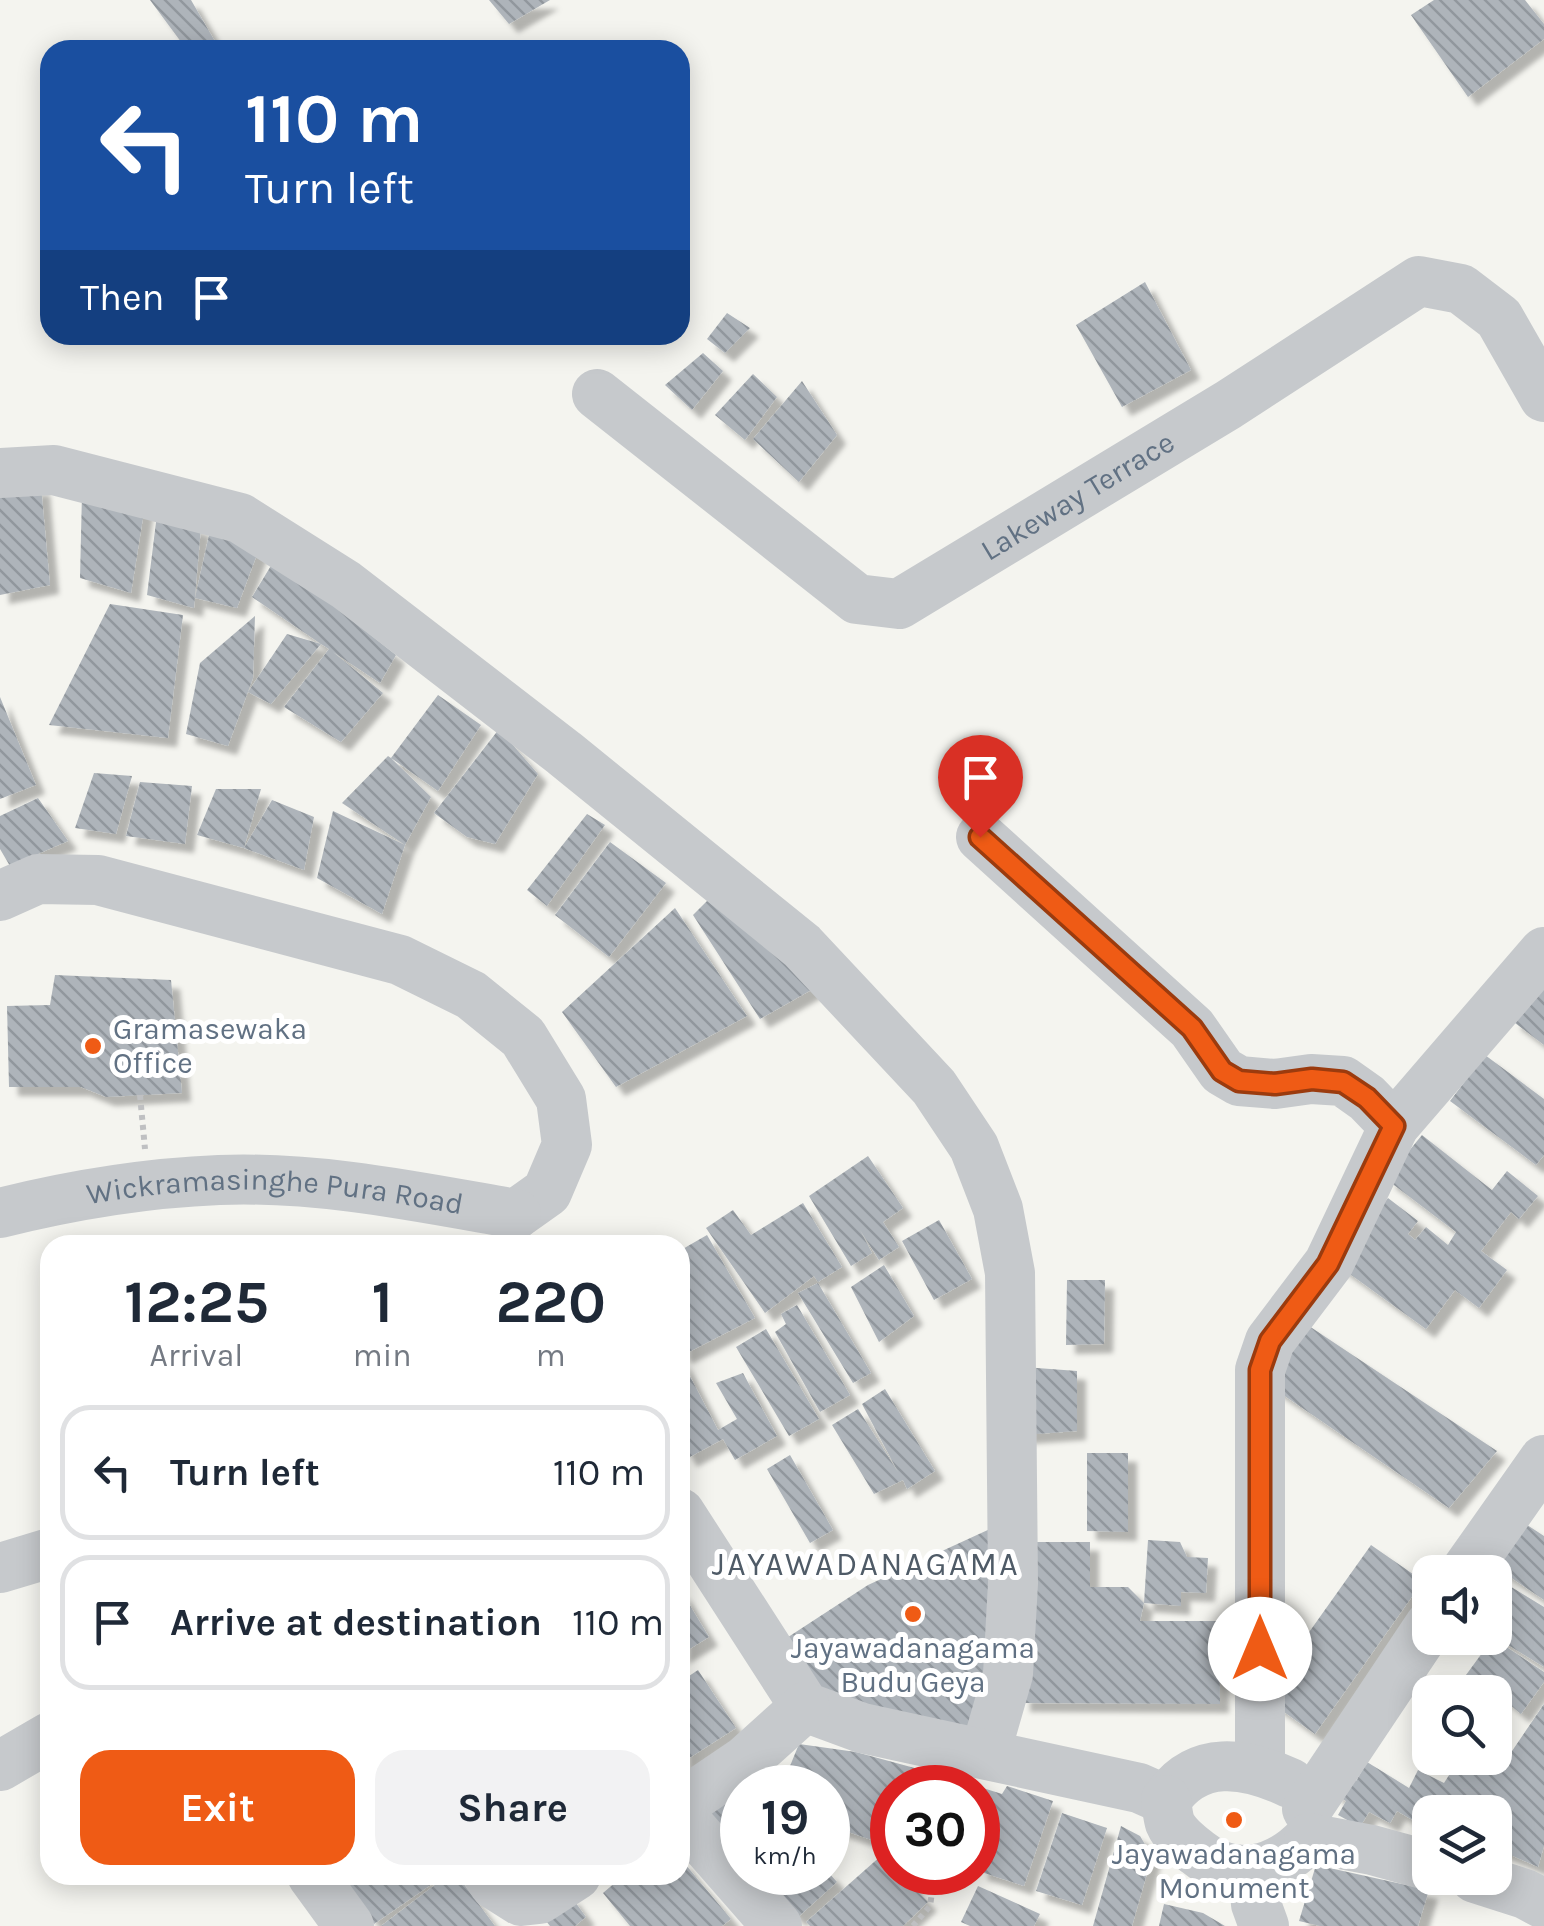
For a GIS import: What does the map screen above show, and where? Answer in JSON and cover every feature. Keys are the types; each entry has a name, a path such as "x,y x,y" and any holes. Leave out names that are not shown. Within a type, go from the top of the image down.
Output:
{"street":[{"name":"Lakeway Terrace","path":"597,394 857,599 899,604 1228,405 1419,281 1461,289 1499,318 1544,397"},
{"path":"0,472 54,470 240,518 346,585 564,752 802,946 934,1088 974,1147 998,1209 1010,1273 1012,1582 1008,1674 984,1754"},
{"path":"980,837 1192,1028 1222,1071 1239,1081 1343,1082 1367,1098 1394,1126"},
{"path":"0,896 38,879 98,880 400,960 471,995 523,1037 561,1099 566,1145 547,1192 520,1230"},
{"path":"1260,1769 1260,1370 1270,1341 1328,1264 1394,1126 1544,952"},
{"name":"Wickramasinghe Pura Road","path":"0,1213 133,1186 223,1180 400,1193 520,1230"},
{"path":"1477,1555 1544,1460"},
{"path":"690,1528 804,1707 851,1726 1139,1788 1166,1800"},
{"path":"0,1568 40,1556"},
{"path":"1412,1654 1308,1823 1291,1857 1253,1869 1232,1869 1206,1859 1170,1824 1166,1800 1192,1772 1227,1766 1260,1769 1292,1784 1308,1823 1372,1850 1412,1861"},
{"path":"690,1798 745,1761 804,1707"},
{"path":"0,1766 40,1743"},
{"path":"690,1826 777,1926"},
{"path":"1253,1869 1256,1904 1264,1926"},
{"path":"319,1885 350,1926"},
{"path":"496,1885 521,1901 539,1899 561,1885"},
{"path":"1512,1890 1544,1904"}],"path":[{"path":"140,1096 144,1137"},
{"path":"913,1926 930,1906 932,1895"}],"building":[{"path":"150,0 191,0 214,40 180,40"},
{"path":"489,0 550,0 509,24"},
{"path":"1434,0 1525,0 1544,24 1544,39 1468,97 1411,15"},
{"path":"1145,282 1191,370 1122,407 1076,325"},
{"path":"727,313 750,328 725,353 707,339"},
{"path":"703,353 723,371 692,410 665,385"},
{"path":"753,374 777,397 745,440 715,415"},
{"path":"802,381 837,435 799,482 753,439"},
{"path":"41,486 50,585 0,595 0,488"},
{"path":"82,493 145,505 131,593 80,578"},
{"path":"157,514 201,527 194,608 147,595"},
{"path":"211,526 262,541 237,608 195,598"},
{"path":"275,559 396,655 380,683 333,652 383,693 341,742 284,707 329,649 252,597"},
{"path":"110,604 183,615 168,738 49,725"},
{"path":"255,616 253,678 228,746 186,734 200,663"},
{"path":"287,634 321,644 271,704 248,692"},
{"path":"438,695 481,725 438,791 391,758"},
{"path":"0,697 36,785 0,799"},
{"path":"499,729 538,774 495,844 467,837 434,813"},
{"path":"388,756 431,797 405,845 342,803"},
{"path":"94,773 132,776 116,834 75,828"},
{"path":"140,782 192,786 185,844 126,836"},
{"path":"216,789 261,789 244,848 197,835"},
{"path":"38,798 68,841 10,866 0,849 0,816"},
{"path":"272,800 314,817 304,870 244,848"},
{"path":"333,811 405,845 382,914 317,878"},
{"path":"587,814 605,825 547,906 527,890"},
{"path":"610,842 666,883 609,957 555,915"},
{"path":"716,892 820,985 760,1019 693,915"},
{"path":"675,908 747,1016 616,1087 562,1012"},
{"name":"Gramasewaka Office","path":"55,975 171,980 182,1093 106,1097 81,1087 9,1087 7,1006 50,1005"},
{"path":"1544,977 1544,1045 1511,1020"},
{"path":"1485,1055 1544,1099 1544,1155 1536,1165 1450,1101"},
{"path":"1422,1135 1492,1190 1507,1171 1538,1196 1519,1219 1511,1212 1481,1251 1507,1270 1479,1308 1455,1290 1426,1329 1336,1264 1388,1198 1418,1221 1408,1234 1415,1240 1426,1227 1448,1245 1456,1232 1386,1179"},
{"path":"868,1156 903,1208 883,1222 899,1247 879,1260 860,1230 872,1253 851,1266 809,1196"},
{"path":"803,1203 842,1267 818,1282 814,1276 765,1313 706,1228 733,1210 751,1235"},
{"path":"939,1220 972,1279 934,1300 902,1241"},
{"path":"707,1235 755,1318 690,1351 690,1245"},
{"path":"884,1265 914,1316 879,1342 851,1287"},
{"path":"1067,1280 1105,1280 1104,1344 1066,1345"},
{"path":"818,1283 871,1373 853,1383 798,1293"},
{"path":"797,1305 850,1395 820,1412 775,1332 786,1324 781,1314"},
{"path":"1303,1322 1497,1451 1449,1508 1270,1386"},
{"path":"766,1329 819,1419 789,1436 736,1347"},
{"path":"1024,1367 1077,1371 1077,1431 1023,1435"},
{"path":"743,1373 777,1436 735,1460 723,1439 690,1457 690,1376 718,1430 737,1419 716,1383"},
{"path":"885,1389 935,1471 907,1489 903,1480 874,1494 832,1425 858,1409 898,1472 862,1404"},
{"path":"1087,1453 1128,1453 1128,1532 1087,1531"},
{"path":"790,1455 833,1530 810,1543 767,1469"},
{"path":"1518,1519 1544,1536 1544,1600 1512,1578 1512,1555 1493,1555"},
{"name":"Jayawadanagama Budu Geya","path":"1003,1523 1000,1663 969,1731 841,1711 779,1643 868,1585"},
{"path":"1148,1540 1180,1542 1187,1557 1208,1558 1206,1593 1181,1592 1181,1606 1144,1603"},
{"path":"1021,1542 1090,1542 1090,1587 1128,1587 1144,1603 1140,1621 1219,1621 1220,1704 1021,1703"},
{"path":"1371,1545 1412,1573 1412,1597 1315,1734 1263,1697"},
{"path":"1512,1587 1544,1607 1544,1667 1512,1647"},
{"path":"690,1606 709,1637 690,1649"},
{"path":"1512,1651 1544,1672 1544,1682 1521,1714 1512,1706 1512,1675 1466,1675 1481,1655 1512,1655"},
{"path":"698,1670 736,1728 690,1758 690,1675"},
{"path":"1544,1704 1544,1846 1538,1867 1512,1856 1512,1795 1412,1795 1412,1820 1397,1811 1390,1823 1369,1812 1360,1827 1338,1815 1346,1801 1332,1793 1344,1774 1356,1781 1367,1762 1409,1788 1416,1775 1428,1775 1444,1783 1449,1775 1512,1775 1512,1751"},
{"path":"799,1744 856,1752 904,1765 870,1765 870,1839 850,1833 850,1765 790,1765"},
{"path":"1007,1786 1053,1801 1024,1886 1000,1878 1000,1793"},
{"path":"720,1798 720,1825 705,1812"},
{"path":"1062,1813 1107,1828 1082,1905 1036,1891"},
{"path":"1121,1826 1140,1836 1152,1856 1132,1926 1093,1926"},
{"path":"1316,1865 1412,1886 1412,1895 1427,1895 1418,1926 1320,1926 1299,1921"},
{"path":"870,1866 870,1895 921,1895 928,1902 903,1926 810,1926 806,1922 837,1895 850,1895 850,1883"},
{"path":"690,1870 731,1919 722,1926 630,1926 603,1893 612,1885 690,1885"},
{"path":"346,1885 431,1885 374,1924"},
{"path":"435,1885 464,1885 495,1926 381,1926"},
{"path":"570,1895 586,1917 575,1926 550,1926 542,1916"},
{"path":"776,1895 823,1895 797,1918"},
{"path":"974,1895 998,1895 1040,1914 1034,1926 970,1926 961,1922"},
{"path":"1164,1904 1203,1913 1225,1926 1159,1926"}],"place":[{"name":"Gramasewaka Office","path":"93,1046"},
{"name":"Jayawadanagama Budu Geya","path":"913,1614"},
{"name":"Jayawadanagama Monument","path":"1234,1820"}],"district":[{"name":"JAYAWADANAGAMA","path":"866,1564"}],"route":[{"path":"980,837 1192,1028 1222,1071 1239,1081 1343,1082 1367,1098 1394,1126 1328,1264 1270,1341 1260,1370 1260,1649"}]}
